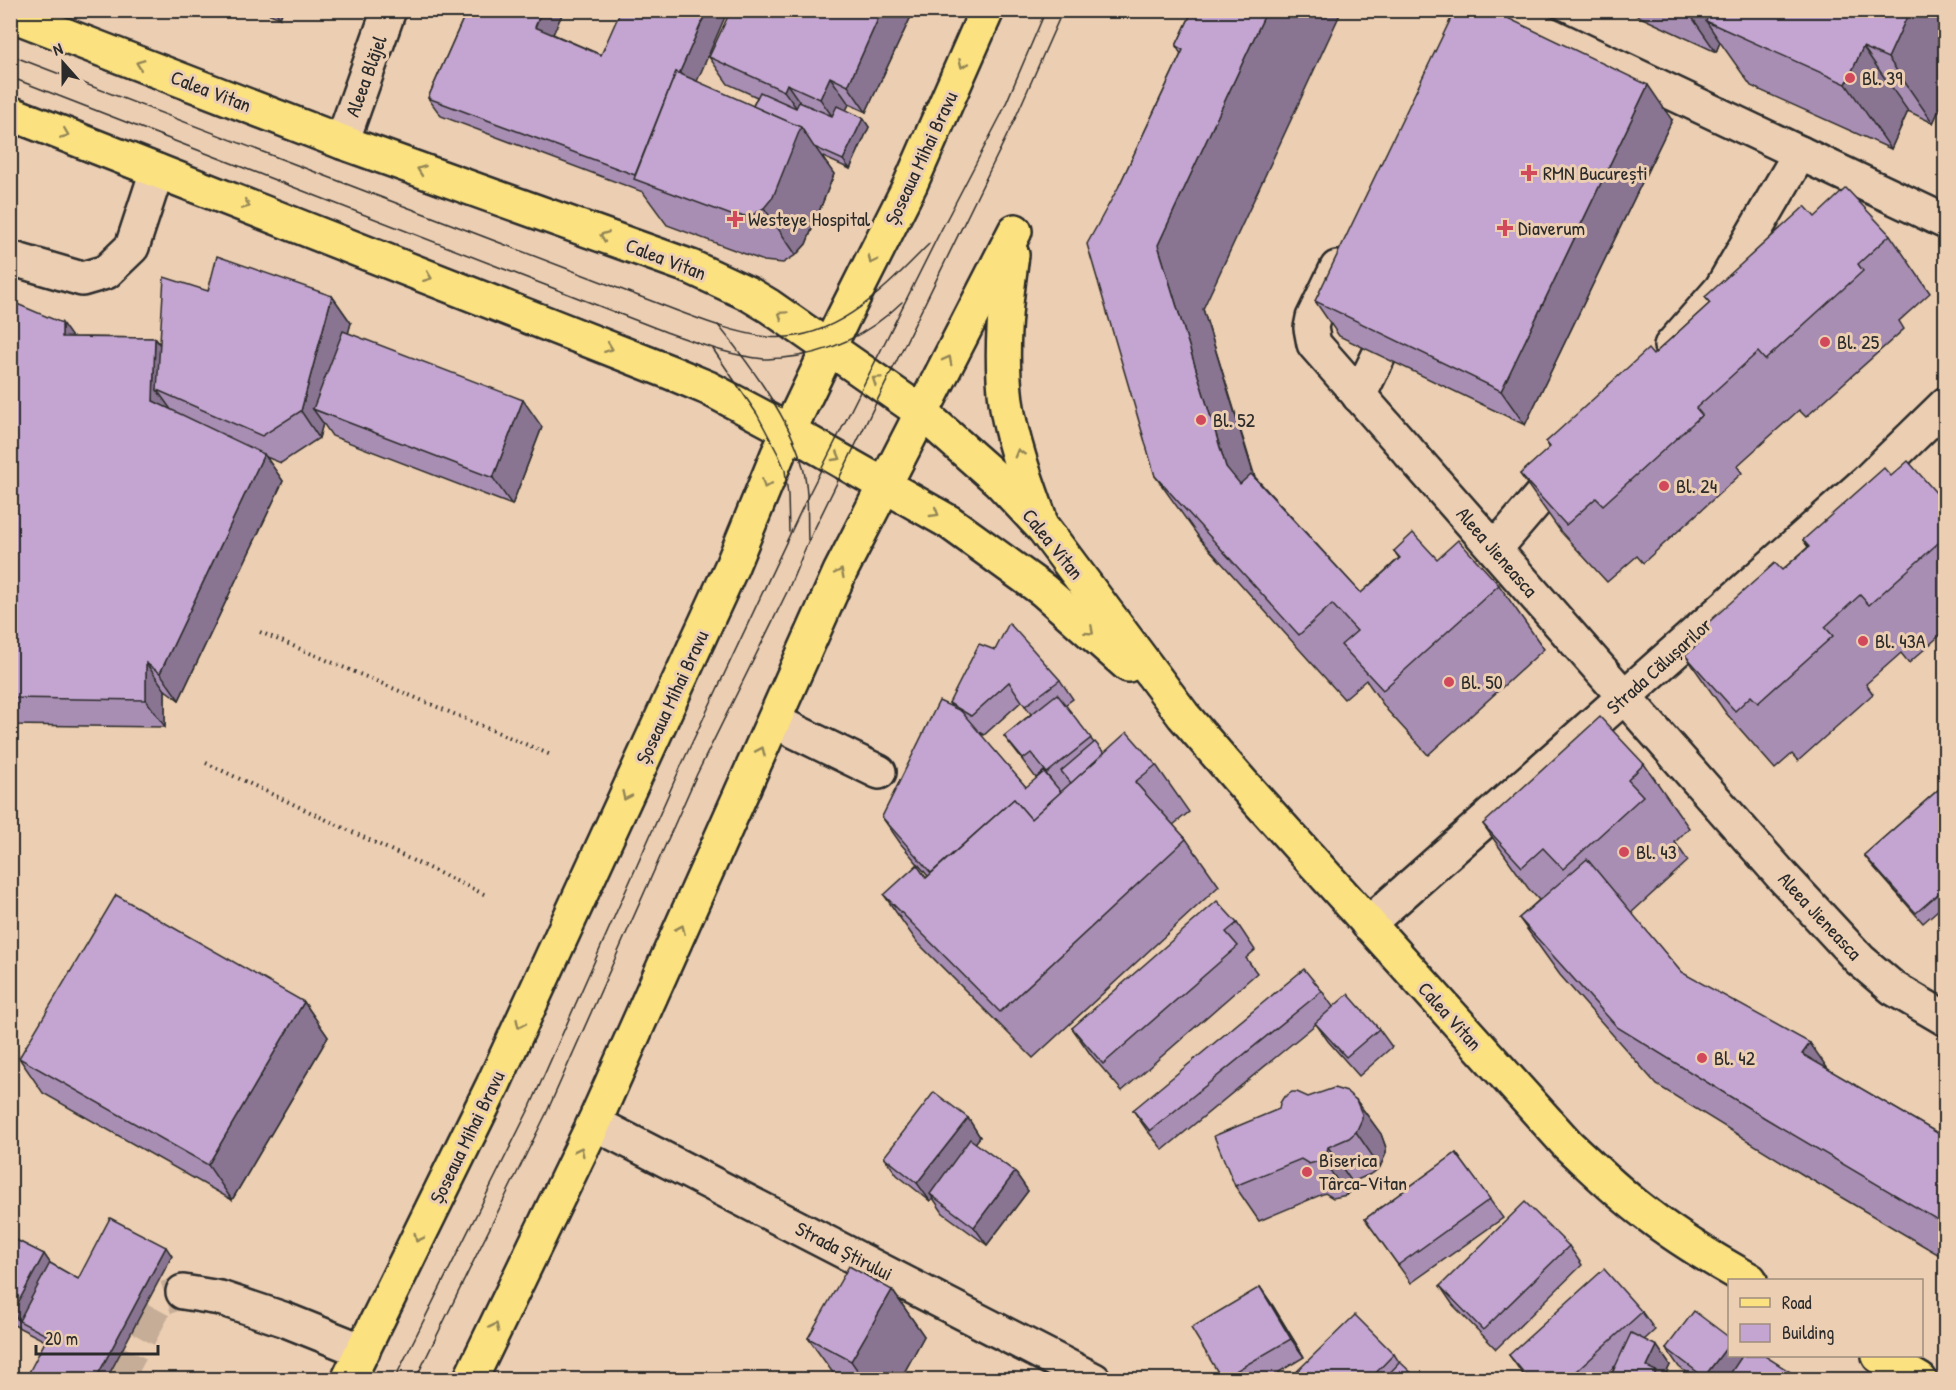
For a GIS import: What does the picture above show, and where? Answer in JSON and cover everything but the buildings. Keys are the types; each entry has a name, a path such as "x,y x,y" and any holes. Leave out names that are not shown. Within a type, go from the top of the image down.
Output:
{"main road":[{"name":"Șoseaua Mihai Bravu","path":"355,1365 493,1085 732,566 789,431 910,185 987,10"},
{"name":"Calea Vitan","path":"10,14 342,142 691,267 749,294 921,412 992,475 1044,529 1183,715 1368,924 1576,1153 1646,1214 1696,1249 1746,1279"},
{"name":"Calea Vitan","path":"10,113 708,388 884,483 949,522 1043,590 1183,715"},
{"path":"470,1380 594,1123 840,572 1015,231 1005,303 1003,356 1006,403 1028,484 1044,529"},
{"path":"1881,1357 1920,1380"}],"street":[{"name":"Aleea Blăjel","path":"342,142 389,10"},
{"path":"1497,10 1532,40 1800,153 1946,222"},
{"path":"1651,369 1721,289 1800,153"},
{"path":"10,258 82,279 106,272 132,247 158,171"},
{"name":"Aleea Jieneasca","path":"1348,245 1313,318 1311,328 1314,344 1782,876 1860,960 1893,988 1946,1019"},
{"path":"1359,396 1379,355"},
{"name":"Strada Călușarilor","path":"1368,924 1866,482 1946,404"},
{"path":"1495,549 1588,441"},
{"path":"774,721 879,772"},
{"name":"Strada Știrului","path":"594,1123 1094,1380"},
{"path":"183,1292 220,1298 283,1318 355,1365"}],"path":[{"path":"260,632 551,755"},
{"path":"206,763 488,896"}],"tunnel":[{"path":"116,1380 159,1300 183,1292"}],"tram line":[{"path":"394,1380 530,1107 681,766 807,498 1001,115 1046,10"},
{"path":"415,1380 546,1114 697,774 1014,121 1063,10"},
{"path":"10,55 686,314 744,333 767,337 792,337 837,322 877,294 929,244"},
{"path":"10,77 666,332 726,352 764,359 800,356 816,352 862,333 902,302"},
{"path":"718,325 767,392 797,449 806,485 808,540"},
{"path":"713,349 757,414 785,470 789,532"}],"place":[{"name":"Bl. 39","path":"1850,78"},
{"name":"RMN București","path":"1529,173"},
{"name":"Westeye Hospital","path":"735,219"},
{"name":"Diaverum","path":"1505,228"},
{"name":"Bl. 25","path":"1825,342"},
{"name":"Bl. 52","path":"1201,420"},
{"name":"Bl. 24","path":"1664,486"},
{"name":"Bl. 43A","path":"1863,641"},
{"name":"Bl. 50","path":"1449,682"},
{"name":"Bl. 43","path":"1624,852"},
{"name":"Bl. 42","path":"1702,1058"},
{"name":"Biserica Târca-Vitan","path":"1307,1172"}]}
